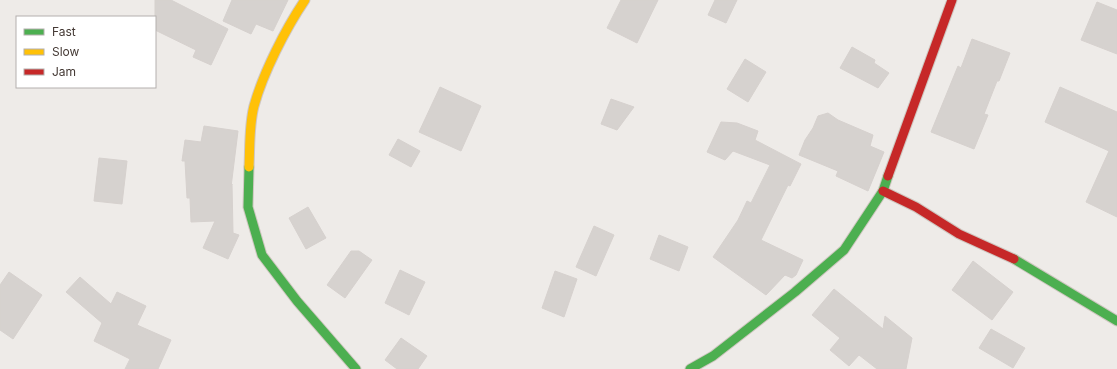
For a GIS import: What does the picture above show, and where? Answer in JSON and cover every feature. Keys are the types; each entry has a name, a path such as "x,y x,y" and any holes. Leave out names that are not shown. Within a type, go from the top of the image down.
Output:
{"street":[{"path":"305,0 296,13 272,61 254,106 251,124 248,207 262,255 311,318 356,369"},
{"path":"690,369 718,352 795,292 844,250 883,191 952,0"},
{"path":"883,191 916,207 959,234 1016,260 1117,321"}],"building":[{"path":"155,0 171,0 228,29 211,65 193,57 196,50 156,30"},
{"path":"232,0 288,0 273,31 256,24 251,34 223,21"},
{"path":"621,0 658,0 637,43 607,28"},
{"path":"715,0 737,0 726,23 708,15"},
{"path":"1097,2 1117,10 1117,54 1081,40"},
{"path":"972,39 1010,53 984,114 988,115 974,149 931,132 958,66 961,68"},
{"path":"852,47 875,60 874,63 889,73 878,88 840,68"},
{"path":"745,59 766,72 748,102 727,89"},
{"path":"440,87 481,106 461,151 419,132"},
{"path":"1060,87 1117,112 1117,217 1086,202 1109,151 1045,122"},
{"path":"611,99 634,107 617,130 601,124"},
{"path":"828,113 838,120 873,135 870,146 884,152 868,191 836,176 838,171 799,155 818,116"},
{"path":"721,122 737,123 758,131 755,140 801,164 790,186 788,185 761,240 803,260 796,275 792,278 785,275 766,295 713,257 738,220 747,201 751,203 770,165 733,151 725,160 707,152"},
{"path":"204,126 238,131 231,187 232,184 233,233 239,235 228,259 203,248 215,221 191,222 190,198 187,198 185,161 182,161 185,140 201,142"},
{"path":"398,139 420,151 411,167 389,155"},
{"path":"99,158 127,161 122,204 94,201"},
{"path":"308,207 326,238 306,249 289,218"},
{"path":"594,226 614,235 596,276 576,267"},
{"path":"659,235 688,247 679,271 650,259"},
{"path":"351,251 359,251 372,260 345,298 327,285"},
{"path":"973,261 1013,292 992,320 952,290"},
{"path":"400,270 425,282 409,315 385,303"},
{"path":"555,271 577,279 564,317 542,308"},
{"path":"9,272 42,295 13,339 0,330 0,285"},
{"path":"80,277 111,304 117,292 146,306 137,325 171,340 158,369 125,369 130,359 94,341 102,323 66,292"},
{"path":"834,289 883,329 885,316 912,338 906,369 877,369 859,355 849,366 830,350 840,338 812,315"},
{"path":"991,329 1025,348 1013,368 979,348"},
{"path":"401,338 427,356 418,369 397,369 385,360"}],"traffic: fast":[{"path":"249,167 248,207 262,255 297,301 356,369"},
{"path":"690,369 713,356 795,292 844,250 883,191 888,176"},
{"path":"1014,259 1117,321"}],"traffic: slow":[{"path":"249,167 251,121 258,93 276,51 305,0"}],"traffic: jam":[{"path":"888,176 952,0"},
{"path":"883,191 916,207 959,234 1014,259"}]}
